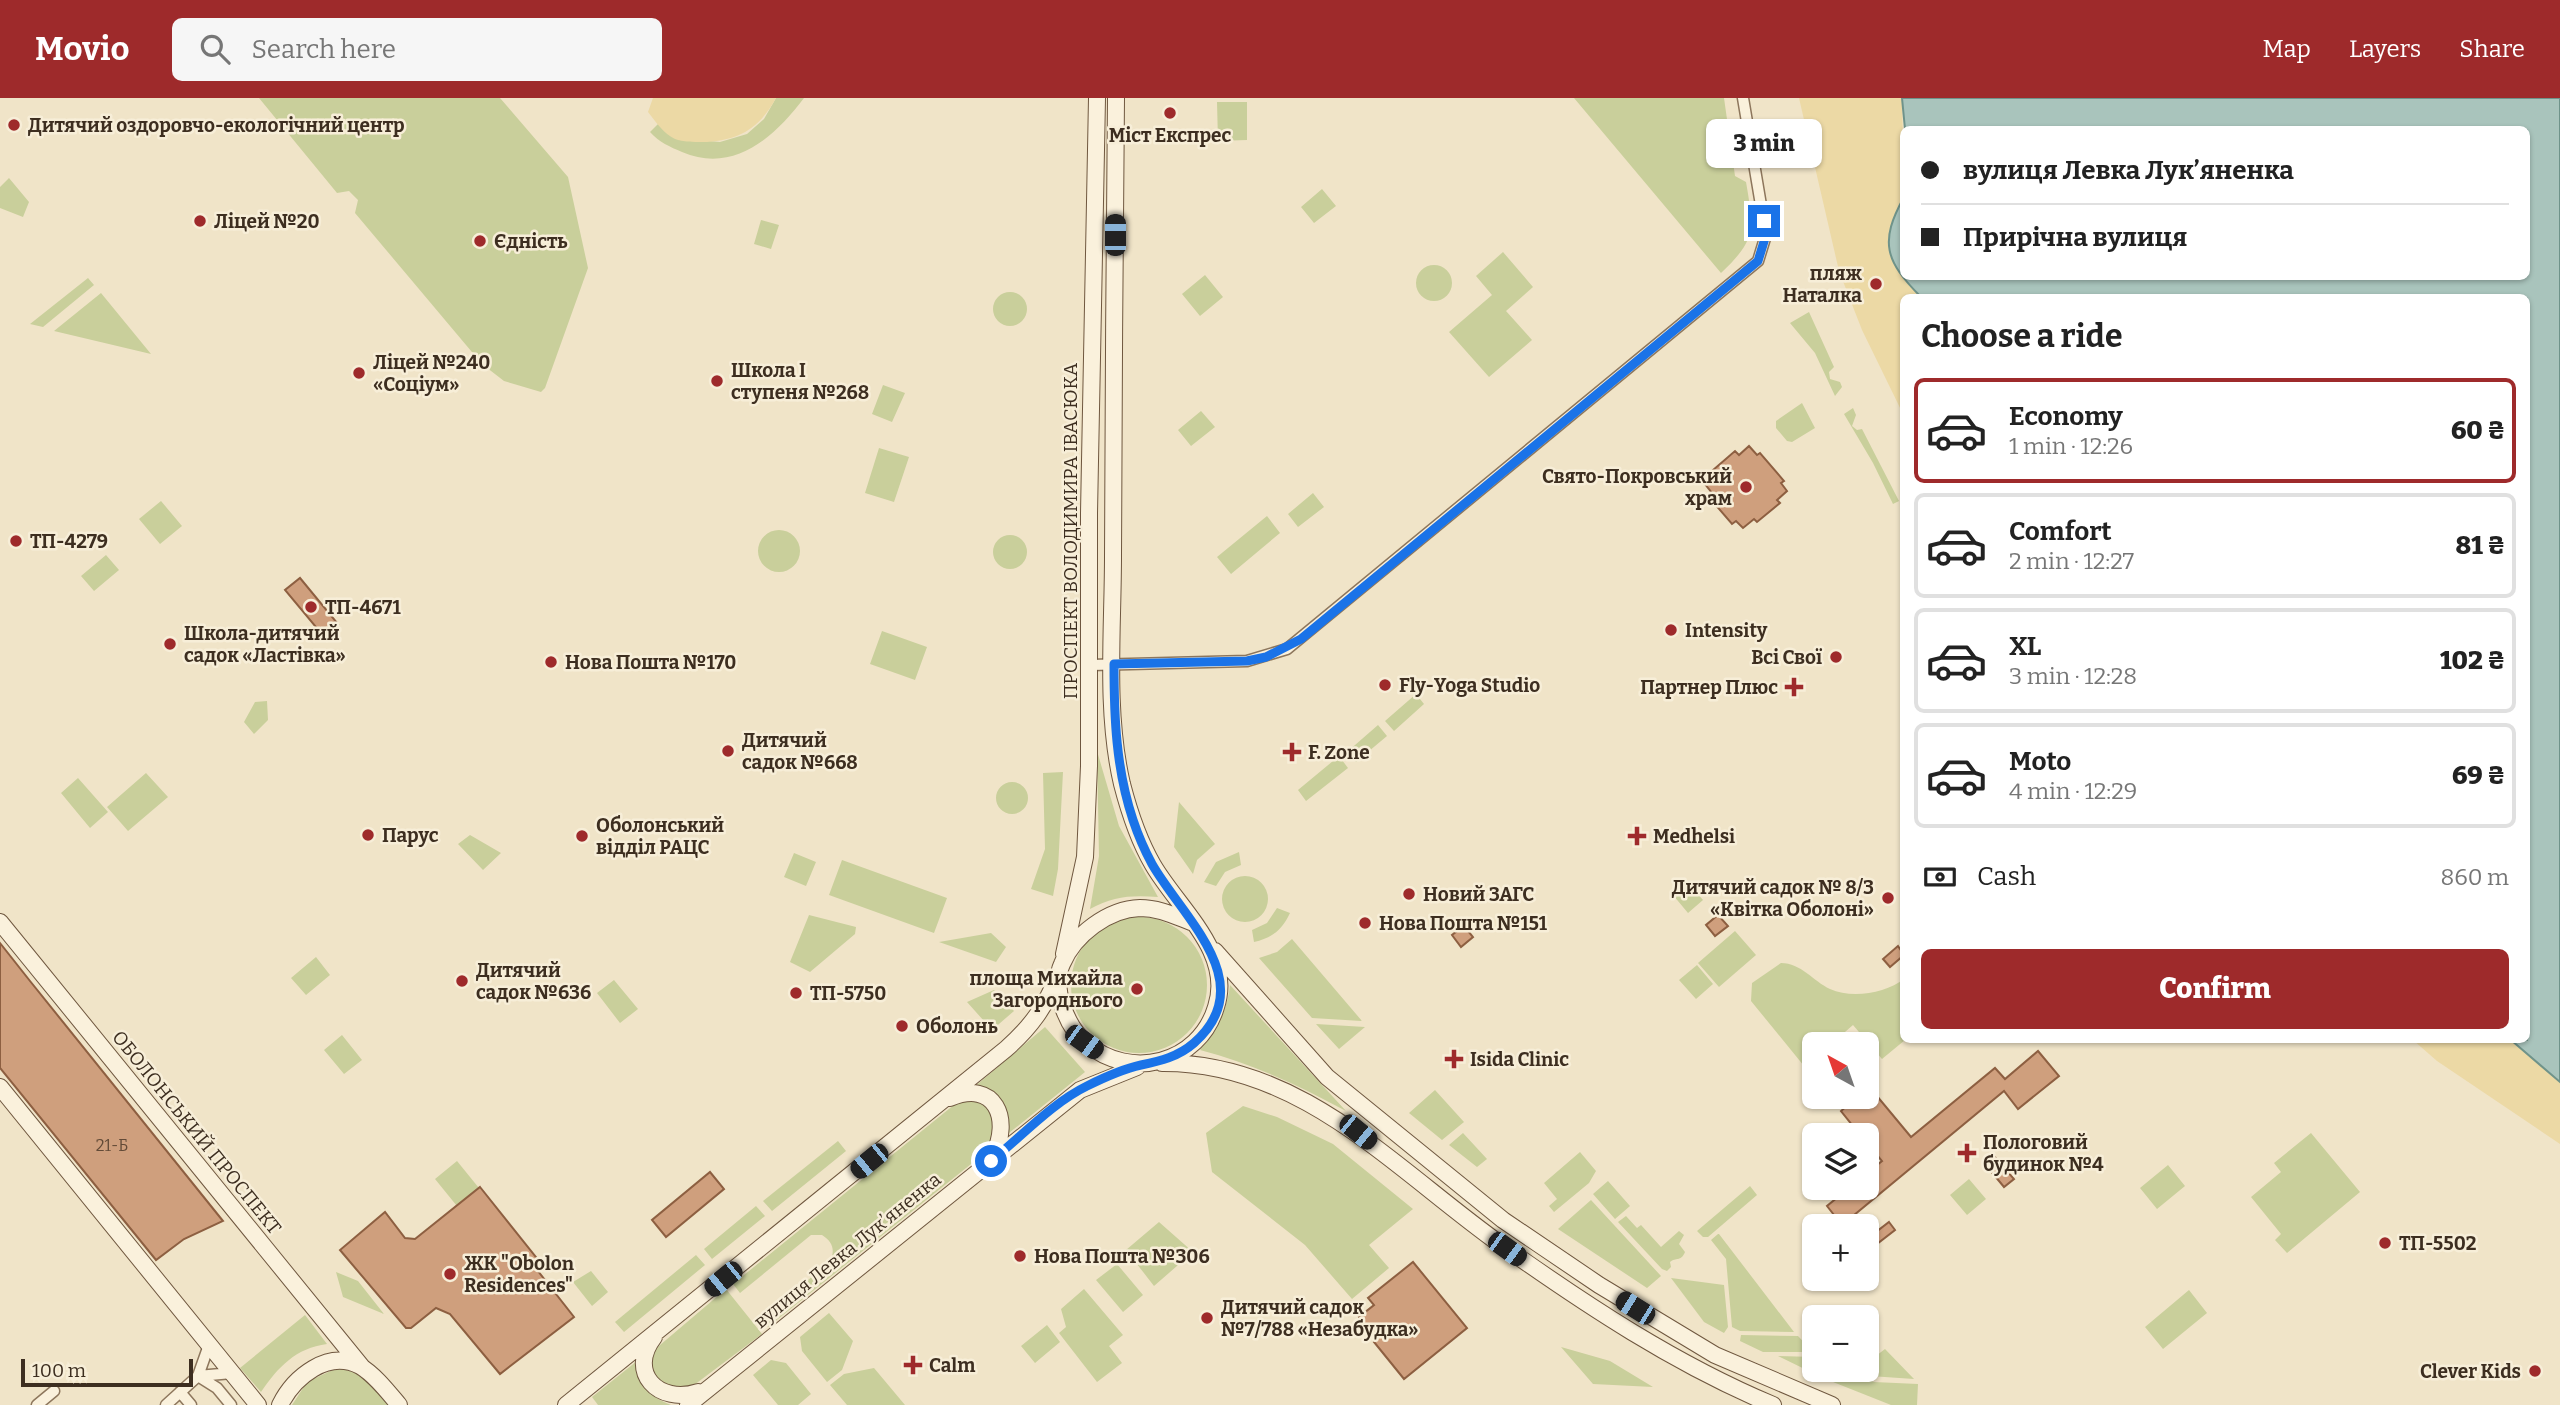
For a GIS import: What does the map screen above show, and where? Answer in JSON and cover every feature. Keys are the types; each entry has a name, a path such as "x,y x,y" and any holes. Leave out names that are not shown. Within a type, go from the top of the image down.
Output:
{"main road":[{"name":"ПРОСПЕКТ ВОЛОДИМИРА ІВАСЮКА","path":"1060,968 1085,857 1091,665 1089,513 1097,98"},
{"path":"1116,98 1116,744 1122,784 1134,823 1152,864 1209,944 1327,1077 1498,1217 1599,1285 1714,1355 1832,1405"},
{"path":"566,1405 1031,1027 1045,1007 1060,968 1077,941 1094,925 1115,913 1139,908 1163,911 1191,922"},
{"name":"ОБОЛОНСЬКИЙ ПРОСПЕКТ","path":"0,922 362,1367 399,1405"},
{"path":"1149,1064 1194,1044 1207,1028 1217,1006 1220,982 1209,944"},
{"path":"1060,968 1062,1000 1071,1025 1084,1042 1118,1063 1197,1063 1226,1069 1334,1117 1358,1132 1474,1225 1550,1279 1698,1371 1773,1405"},
{"name":"вулиця Левка Лукʼяненка","path":"688,1405 1080,1090 1149,1064"},
{"path":"0,1087 258,1405"},
{"path":"943,1101 968,1094 984,1098 1000,1111 1003,1131 991,1161"},
{"path":"660,1329 650,1342 643,1365 647,1378 655,1389 678,1398 714,1384"},
{"path":"280,1405 297,1382 317,1366 335,1361 362,1367"}],"street":[{"path":"1091,665 1247,661 1287,649 1758,261 1766,235 1743,98"},
{"path":"166,1405 198,1376 209,1345"},
{"path":"198,1376 232,1373"},
{"path":"198,1376 217,1388 230,1405"},
{"path":"37,1405 54,1391"},
{"path":"180,1392 191,1405"}],"green space":[{"name":"Єдність","path":"259,98 500,98 568,177 588,268 545,388 541,392 504,381 482,364 355,213 358,200 349,191 337,193"},
{"path":"776,98 804,98 766,138 735,155 701,158 669,146 650,132 658,124 675,138 720,142 747,134 764,119"},
{"path":"1574,98 1724,98 1735,176 1746,182 1751,222 1747,242 1721,273"},
{"path":"1217,102 1247,102 1247,140 1218,141"},
{"path":"9,178 29,202 23,217 0,208 0,187"},
{"path":"1322,189 1336,206 1314,223 1301,207"},
{"path":"761,220 779,225 771,249 754,244"},
{"path":"1503,252 1533,287 1506,311 1532,340 1489,377 1449,332 1492,295 1476,276"},
{"path":"1434,265 1447,270 1452,283 1447,296 1434,301 1421,296 1416,283 1421,270"},
{"path":"1205,275 1223,297 1200,316 1182,294"},
{"path":"88,278 94,285 43,327 30,324"},
{"path":"1010,292 1022,297 1027,309 1022,321 1010,326 998,321 993,309 998,297"},
{"path":"101,293 151,354 54,331"},
{"path":"1809,312 1834,367 1829,372 1830,379 1840,382 1842,387 1835,396 1815,353 1790,323"},
{"path":"883,385 905,393 892,422 872,414"},
{"path":"1802,403 1815,428 1792,442 1787,441 1776,428 1776,421"},
{"path":"1853,408 1856,415 1852,426 1857,430 1862,429 1899,501 1893,504 1844,414"},
{"path":"1201,411 1215,427 1191,446 1178,430"},
{"path":"879,448 909,457 894,502 865,493"},
{"path":"1313,493 1324,507 1298,527 1288,514"},
{"path":"161,501 182,526 160,544 139,519"},
{"path":"1267,516 1280,533 1231,574 1217,557"},
{"path":"779,530 794,536 800,551 794,566 779,572 764,566 758,551 764,536"},
{"path":"1010,535 1022,540 1027,552 1022,564 1010,569 998,564 993,552 998,540"},
{"path":"106,555 119,570 94,591 81,576"},
{"path":"882,631 927,647 915,680 870,664"},
{"path":"1416,694 1424,704 1394,731 1385,721"},
{"path":"267,701 268,720 254,734 244,722 255,702"},
{"path":"1378,725 1387,736 1356,762 1347,752"},
{"path":"1097,751 1119,826 1158,897 1123,897 1090,909 1099,856"},
{"path":"1339,756 1348,768 1306,801 1298,790"},
{"path":"1063,772 1058,869 1053,896 1031,889 1045,849 1043,773"},
{"path":"146,773 168,797 128,831 107,807"},
{"path":"78,778 108,812 90,828 61,793"},
{"path":"1012,782 1024,786 1028,798 1024,810 1012,814 1000,810 996,798 1000,786"},
{"path":"1179,802 1215,844 1197,860 1193,874 1174,847"},
{"path":"470,835 501,853 483,870 458,844"},
{"path":"1239,852 1241,865 1225,872 1216,886 1204,882 1216,862"},
{"path":"794,853 816,862 806,886 784,877"},
{"path":"842,860 947,898 934,933 829,895"},
{"path":"1245,876 1261,883 1268,899 1261,915 1245,922 1229,915 1222,899 1229,883"},
{"path":"1688,883 1703,900 1688,913 1673,895"},
{"path":"1277,908 1290,913 1284,924 1271,936 1254,942 1252,930 1267,923"},
{"path":"809,915 856,927 855,934 810,972 790,962"},
{"path":"1139,917 1165,922 1187,937 1202,959 1207,985 1202,1011 1187,1033 1165,1048 1139,1053 1113,1048 1091,1033 1076,1011 1071,985 1076,959 1091,937 1113,922"},
{"path":"1735,931 1756,955 1719,987 1698,963"},
{"path":"991,933 1006,947 996,962 939,942"},
{"path":"1292,939 1362,1021 1312,1018 1259,958 1277,952"},
{"path":"316,957 330,975 306,995 291,978"},
{"path":"1781,963 1795,966 1824,986 1848,994 1878,991 1900,982 1901,1043 1882,1059 1880,1032 1859,1032 1853,1025 1845,1032 1802,1032 1802,1064 1751,1001 1752,983"},
{"path":"1697,965 1713,984 1696,999 1679,980"},
{"path":"614,980 638,1009 620,1023 597,993"},
{"path":"1230,985 1346,1111 1275,1076 1200,1050 1220,1020"},
{"path":"994,990 1014,1011 992,1030 967,1002"},
{"path":"1316,1024 1365,1027 1339,1049"},
{"path":"1045,1027 1085,1072 1009,1133 1006,1113 973,1088"},
{"path":"342,1035 362,1060 344,1074 324,1050"},
{"path":"1435,1090 1464,1122 1442,1140 1409,1113"},
{"path":"960,1100 982,1102 996,1116 991,1148 768,1327 761,1318 829,1263 833,1251 829,1241 822,1235 811,1235 740,1293 733,1284"},
{"path":"1243,1106 1277,1117 1333,1144 1413,1209 1369,1245 1389,1268 1352,1299 1305,1245 1212,1172 1206,1133"},
{"path":"1463,1133 1487,1159 1477,1167 1449,1145"},
{"path":"2311,1133 2360,1192 2287,1253 2275,1240 2281,1234 2251,1197 2281,1172 2274,1163"},
{"path":"838,1141 846,1151 772,1211 763,1201"},
{"path":"1580,1152 1596,1171 1589,1183 1554,1212 1549,1206 1557,1199 1544,1183"},
{"path":"457,1161 483,1193 461,1211 435,1179"},
{"path":"2168,1165 2185,1186 2157,1209 2140,1188"},
{"path":"1969,1179 1986,1199 1967,1215 1950,1195"},
{"path":"1608,1181 1630,1206 1615,1219 1593,1194"},
{"path":"1750,1186 1757,1195 1708,1237 1703,1237 1697,1231"},
{"path":"1591,1200 1661,1276 1647,1288 1558,1229"},
{"path":"756,1206 765,1216 712,1259 704,1249"},
{"path":"1626,1216 1637,1228 1641,1225 1661,1247 1679,1231 1684,1235 1679,1244 1685,1252 1680,1258 1670,1262 1671,1267 1667,1271 1662,1269 1618,1222"},
{"path":"1159,1222 1193,1252 1154,1286 1126,1250"},
{"path":"1718,1234 1794,1332 1740,1331 1732,1327 1726,1259 1711,1240"},
{"path":"696,1255 705,1265 624,1332 615,1322"},
{"path":"1117,1264 1143,1295 1123,1312 1096,1280"},
{"path":"591,1271 608,1292 592,1306 573,1282"},
{"path":"336,1272 358,1281 384,1314 343,1297"},
{"path":"1671,1278 1724,1285 1728,1327 1724,1333 1704,1322"},
{"path":"726,1289 762,1334 682,1394 653,1381 650,1360 653,1351"},
{"path":"1084,1289 1123,1335 1109,1346 1122,1363 1097,1382 1059,1333 1066,1327 1061,1309"},
{"path":"2189,1290 2207,1313 2163,1349 2145,1327"},
{"path":"829,1313 853,1341 842,1370 827,1382 802,1351 800,1337"},
{"path":"305,1315 327,1344 297,1354 274,1375 261,1392 240,1368"},
{"path":"1047,1325 1060,1342 1035,1363 1021,1346"},
{"path":"1741,1335 1798,1336 1802,1340 1802,1352 1763,1352 1740,1341"},
{"path":"1561,1347 1610,1361 1653,1387 1593,1384"},
{"path":"1885,1349 1914,1379 1879,1377 1879,1354"},
{"path":"1778,1356 1802,1357 1802,1368"},
{"path":"771,1360 786,1363 811,1394 798,1405 778,1405 753,1375"},
{"path":"637,1361 647,1389 671,1405 598,1405 592,1397"},
{"path":"337,1368 360,1376 389,1405 292,1405 307,1382"},
{"path":"874,1368 905,1405 847,1405 830,1385 844,1374"},
{"path":"1833,1382 1918,1384 1917,1405 1891,1405"}],"sand":[{"path":"653,98 776,98 755,125 737,136 715,141 688,142 667,134 648,112"},
{"name":"пляж Наталка","path":"1799,98 1902,98 1900,205 1894,216 1900,257 1900,280 1905,280 1918,294 1900,294 1900,408 1862,330 1839,271"},
{"path":"2416,1043 2514,1043 2560,1082 2560,1144 2437,1061"}],"water":[{"path":"1902,98 2560,98 2560,1082 2514,1043 2530,1043 2530,294 1918,294 1906,280 2530,280 2530,126 1905,126"},
{"path":"1900,205 1900,273 1893,261 1889,239"}],"building":[{"name":"Свято-Покровський храм","path":"1749,446 1757,455 1760,453 1784,481 1781,483 1787,491 1777,500 1780,503 1757,522 1754,519 1743,528 1736,521 1732,524 1708,496 1712,493 1705,484 1716,474 1712,471 1735,451 1739,455"},
{"name":"ТП-4671","path":"300,578 338,624 320,639 313,629 316,627 285,590"},
{"path":"1718,915 1728,926 1715,936 1706,925"},
{"path":"1464,926 1473,937 1461,947 1452,935"},
{"path":"0,943 223,1221 184,1239 156,1260 0,1068"},
{"path":"1898,946 1900,958 1890,967 1883,959"},
{"path":"2038,1051 2059,1076 2018,1109 2004,1091 1879,1194 1879,1163 1882,1161 1879,1157 1879,1123 1851,1123 1841,1111 1880,1110 1880,1100 1911,1137 1995,1068 2005,1079"},
{"path":"1994,1156 2014,1179 2004,1187 1985,1164"},
{"path":"710,1172 724,1189 666,1237 652,1220"},
{"name":"ЖК \"Obolon Residences\"","path":"480,1187 539,1261 534,1266 574,1317 500,1374 450,1314 436,1308 411,1328 406,1328 340,1250 385,1212 405,1238 415,1239"},
{"path":"1834,1200 1872,1200 1855,1214 1833,1214 1827,1206"},
{"path":"1889,1222 1895,1230 1879,1242 1879,1230"},
{"path":"1413,1262 1467,1328 1404,1379 1374,1342 1377,1339 1359,1317 1374,1305 1368,1298"}],"place":[{"name":"Міст Експрес","path":"1170,113"},
{"name":"Дитячий оздоровчо-екологічний центр","path":"14,125"},
{"name":"Ліцей №20","path":"200,221"},
{"name":"Єдність","path":"480,241"},
{"name":"пляж Наталка","path":"1876,284"},
{"name":"Ліцей №240 «Соціум»","path":"359,373"},
{"name":"Школа І ступеня №268","path":"717,381"},
{"name":"Свято-Покровський храм","path":"1746,487"},
{"name":"ТП-4279","path":"16,541"},
{"name":"ТП-4671","path":"311,607"},
{"name":"Intensity","path":"1671,630"},
{"name":"Школа-дитячий садок «Ластівка»","path":"170,644"},
{"name":"Всі Свої","path":"1836,657"},
{"name":"Нова Пошта №170","path":"551,662"},
{"name":"Fly-Yoga Studio","path":"1385,685"},
{"name":"Партнер Плюс","path":"1794,687"},
{"name":"Дитячий садок №668","path":"728,751"},
{"name":"F. Zone","path":"1292,752"},
{"name":"Парус","path":"368,835"},
{"name":"Оболонський відділ РАЦС","path":"582,836"},
{"name":"Medhelsi","path":"1637,836"},
{"name":"Новий ЗАГС","path":"1409,894"},
{"name":"Дитячий садок № 8/3 «Квітка Оболоні»","path":"1888,898"},
{"name":"Нова Пошта №151","path":"1365,923"},
{"name":"Дитячий садок №636","path":"462,981"},
{"name":"площа Михайла Загороднього","path":"1137,989"},
{"name":"ТП-5750","path":"796,993"},
{"name":"Оболонь","path":"902,1026"},
{"name":"Isida Clinic","path":"1454,1059"},
{"name":"Пологовий будинок №4","path":"1967,1153"},
{"name":"ТП-5502","path":"2385,1243"},
{"name":"Нова Пошта №306","path":"1020,1256"},
{"name":"ЖК \"Obolon Residences\"","path":"450,1274"},
{"name":"Дитячий садок №7/788 «Незабудка»","path":"1207,1318"},
{"name":"Calm","path":"913,1365"},
{"name":"Clever Kids","path":"2535,1371"}],"route":[{"path":"991,1161 1080,1090 1141,1065 1156,1064 1194,1044 1207,1028 1217,1006 1220,982 1209,944 1152,864 1134,823 1122,784 1116,744 1114,664 1247,661 1287,649 1758,261 1766,235 1764,221"}]}
